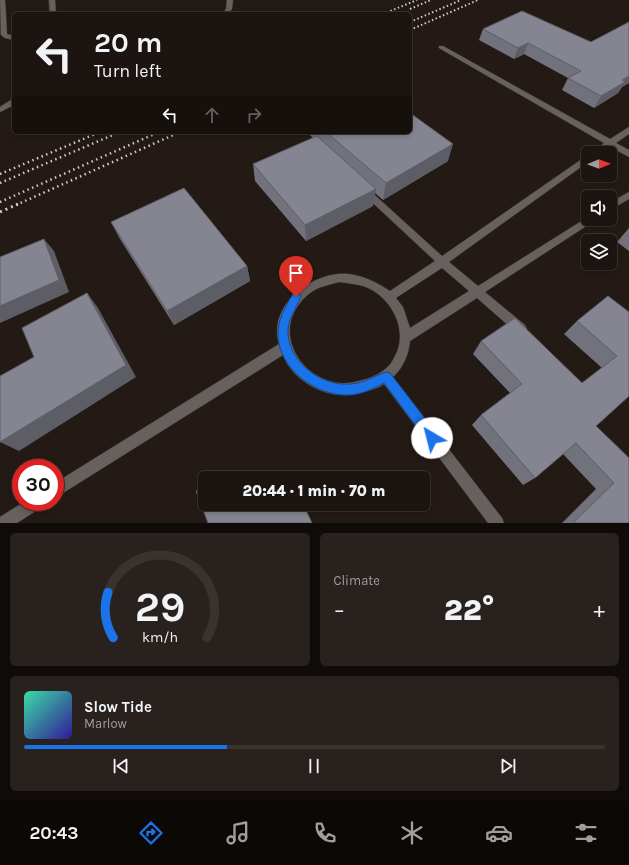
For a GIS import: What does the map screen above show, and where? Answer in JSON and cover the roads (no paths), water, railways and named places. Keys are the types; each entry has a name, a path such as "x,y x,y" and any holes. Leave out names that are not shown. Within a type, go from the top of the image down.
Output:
{"street":[{"path":"2,0 4,35 12,38"},
{"path":"52,0 53,12"},
{"path":"226,12 229,8 230,0"},
{"path":"441,47 629,154"},
{"path":"0,110 12,103"},
{"path":"606,146 629,130"},
{"path":"389,297 442,262 581,163"},
{"path":"359,186 442,262 479,291 532,339"},
{"path":"617,203 629,195"},
{"path":"406,337 581,225"},
{"path":"332,279 352,279 372,285 389,297 400,311 406,328 406,337 404,350 398,363 386,377 370,386 351,390 331,388 306,376 293,362 285,347 283,333 286,314 296,297 312,285 332,279"},
{"path":"64,485 285,347"},
{"path":"386,377 497,523"},
{"path":"4,523 23,511"}],"railway":[{"path":"388,12 417,0"},
{"path":"410,9 431,0"},
{"path":"412,21 461,0"},
{"path":"412,29 478,0"},
{"path":"0,174 95,134"},
{"path":"0,183 115,134"},
{"path":"0,202 154,134"},
{"path":"16,205 176,134"},
{"path":"0,212 18,204"}]}
